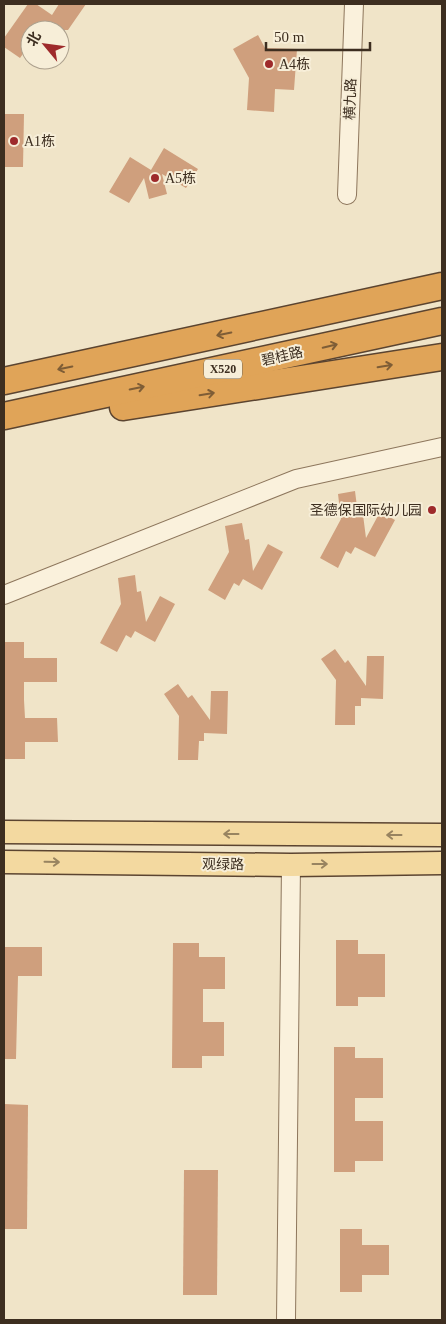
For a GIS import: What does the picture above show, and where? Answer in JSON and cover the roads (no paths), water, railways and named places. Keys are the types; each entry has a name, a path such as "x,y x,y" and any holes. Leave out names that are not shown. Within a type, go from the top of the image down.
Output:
{"highway":[{"path":"255,328 442,281"},
{"path":"4,381 442,286"},
{"name":"碧桂路","path":"4,416 442,321"},
{"path":"4,426 442,357"}],"main road":[{"path":"4,832 442,835"},
{"name":"观绿路","path":"4,862 291,865 442,863"}],"street":[{"name":"横九路","path":"347,195 354,4"},
{"path":"4,595 296,479 442,447"},
{"path":"286,1320 291,865"}],"place":[{"name":"A4栋","path":"269,64"},
{"name":"A1栋","path":"14,141"},
{"name":"A5栋","path":"155,178"},
{"name":"圣德保国际幼儿园","path":"432,510"}]}
